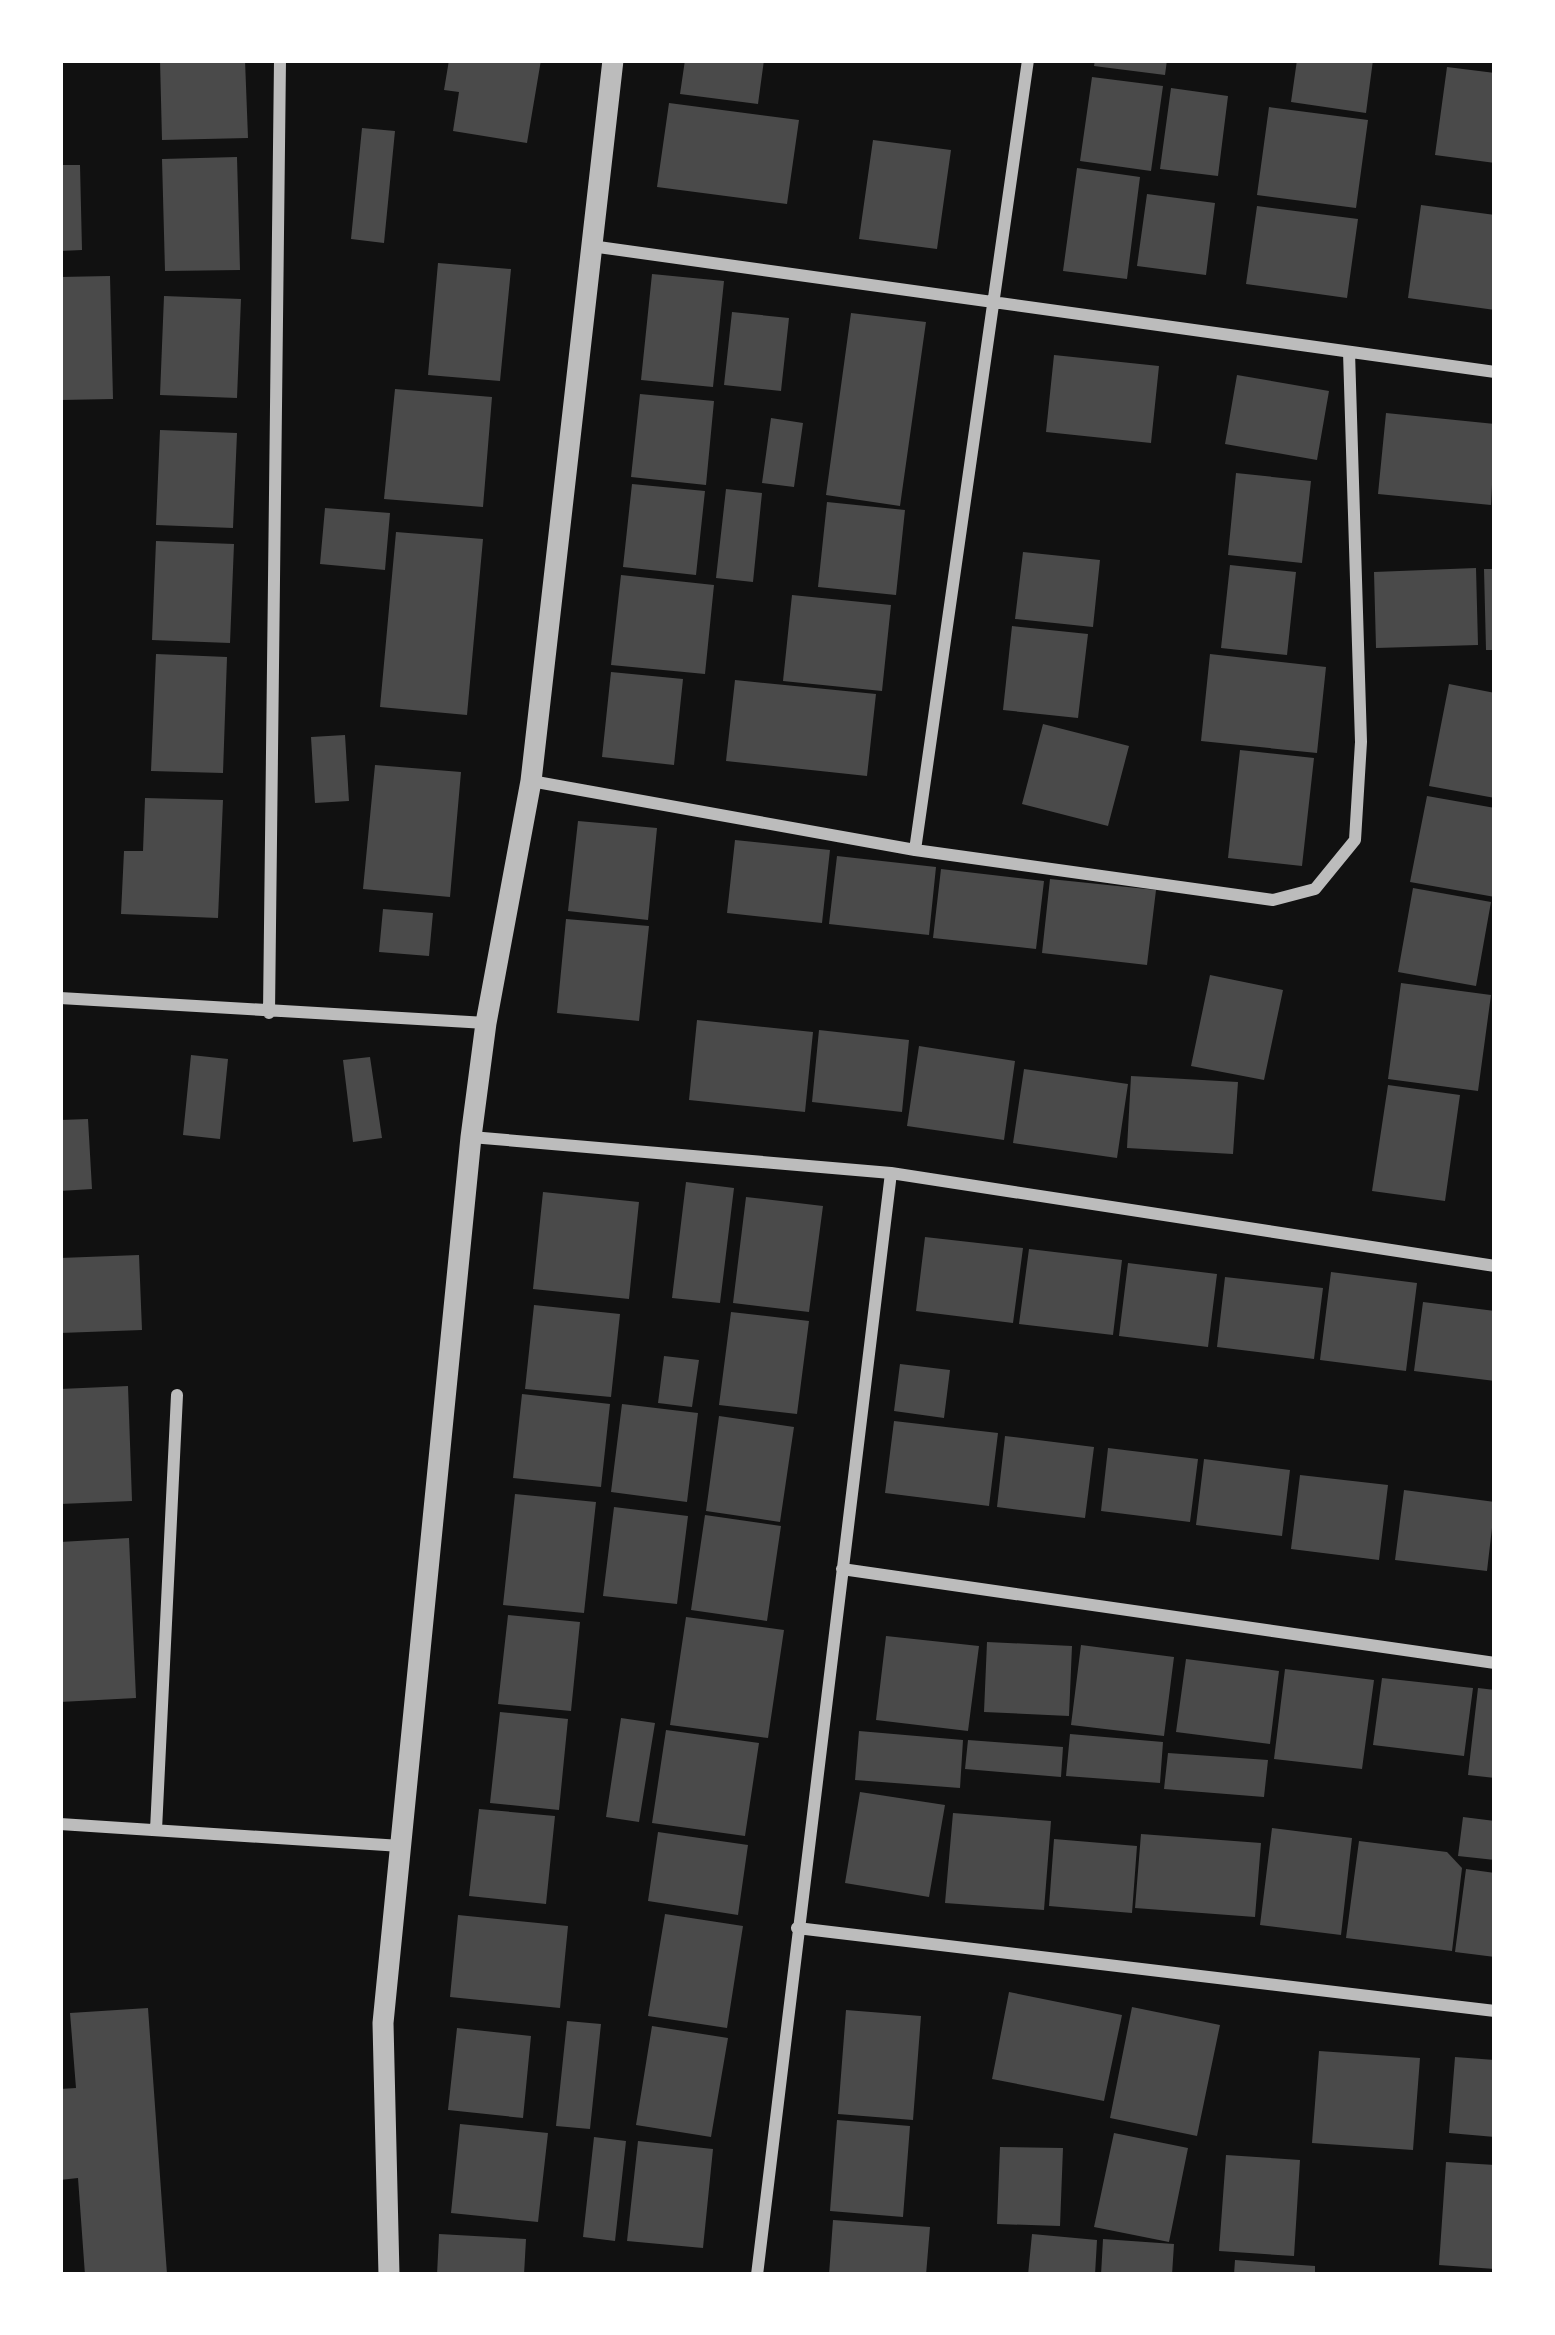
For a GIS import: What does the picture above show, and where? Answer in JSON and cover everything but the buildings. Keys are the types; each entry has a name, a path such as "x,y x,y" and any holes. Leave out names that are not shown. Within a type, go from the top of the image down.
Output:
{"street":[{"path":"269,1013 280,60"},
{"path":"389,2275 383,2024 471,1137 486,1023 531,781 613,60"},
{"path":"914,850 1028,60"},
{"path":"590,246 1495,372"},
{"path":"531,781 914,850 1274,901 1315,889 1354,840 1361,742 1349,352"},
{"path":"60,998 486,1023"},
{"path":"471,1137 891,1173 1495,1265"},
{"path":"758,2275 796,1928 891,1173"},
{"path":"157,1830 177,1395"},
{"path":"842,1569 1495,1663"},
{"path":"60,1824 401,1846"},
{"path":"796,1928 1495,2011"}]}
